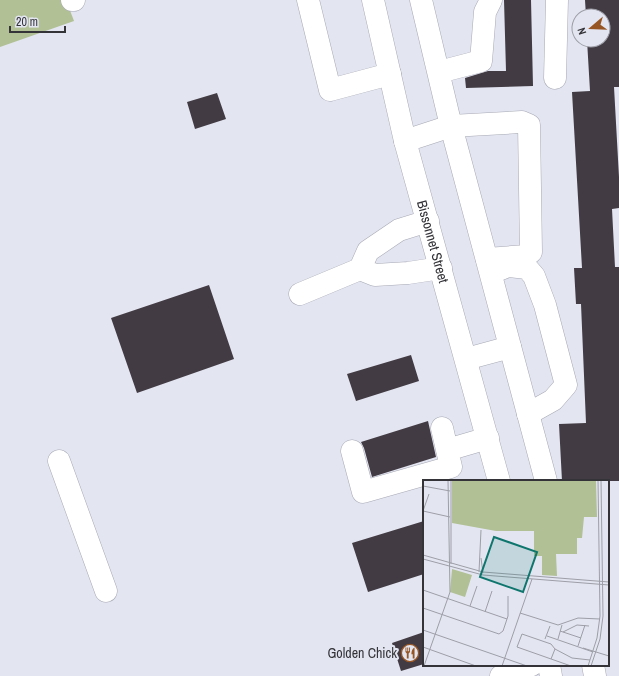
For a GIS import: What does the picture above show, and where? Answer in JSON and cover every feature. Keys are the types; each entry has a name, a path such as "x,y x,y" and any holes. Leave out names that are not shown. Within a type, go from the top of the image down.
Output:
{"main road":[{"path":"308,0 330,90 390,74"},
{"name":"Bissonnet Street","path":"374,0 405,141 500,480"},
{"path":"422,0 451,126 546,480"},
{"path":"439,72 481,62 484,12 491,0"},
{"path":"556,0 556,78"},
{"path":"405,141 451,126 522,122 529,125 531,252 526,256 489,266"},
{"path":"360,269 368,251 398,230 428,221"},
{"path":"489,266 527,268 534,276 545,305 566,385 553,400 528,414"},
{"path":"300,294 360,269 376,275 408,273 441,268"},
{"path":"466,359 510,347"},
{"path":"352,451 363,492 451,466 442,428"},
{"path":"447,450 488,438"},
{"path":"59,461 106,591"},
{"path":"501,676 529,666"},
{"path":"549,666 551,676"},
{"path":"593,666 595,676"}],"green space":[{"path":"0,0 66,0 74,21 0,47"}],"building":[{"path":"504,0 531,0 533,86 466,88 465,78 488,71 506,71"},
{"path":"585,0 619,0 619,87 614,87 619,177 619,208 612,209 615,267 619,267 619,481 562,480 559,424 586,423 581,304 576,304 574,268 582,268 572,92 590,91 587,48 611,48 611,8 586,8"},
{"path":"217,93 226,119 195,129 187,102"},
{"path":"209,285 234,359 137,393 111,318"},
{"path":"411,355 419,381 356,401 347,374"},
{"path":"428,421 436,457 372,477 361,442"},
{"path":"423,521 423,574 368,592 352,543"},
{"name":"Golden Chick","path":"423,632 423,664 401,671 392,643"}],"place":[{"name":"Golden Chick","path":"410,653"}]}
